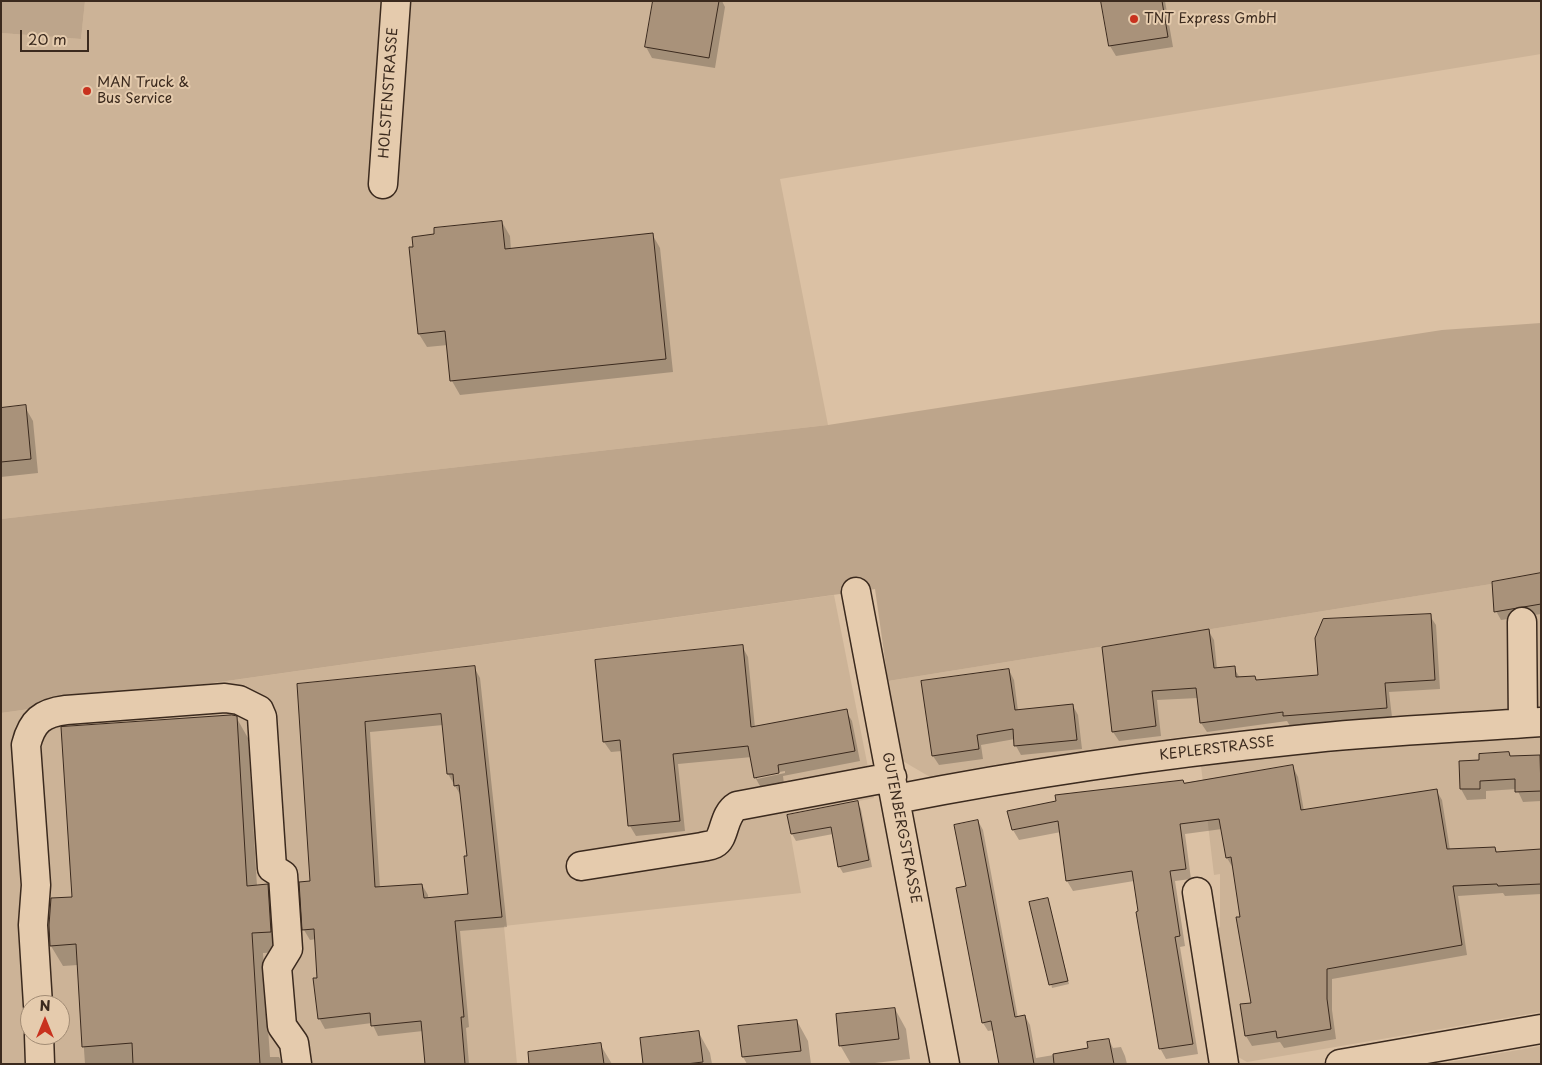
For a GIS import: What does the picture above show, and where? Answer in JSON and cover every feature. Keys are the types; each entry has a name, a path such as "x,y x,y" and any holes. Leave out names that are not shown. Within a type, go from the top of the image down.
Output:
{"street":[{"name":"HOLSTENSTRASSE","path":"383,184 396,1"},
{"name":"GUTENBERGSTRASSE","path":"856,592 945,1064"},
{"path":"1522,622 1532,723"},
{"path":"37,995 32,925 36,885 26,745 34,724 50,712 66,710 225,698 239,700 259,710 262,717 272,868 283,875 288,949 277,967 282,1026 294,1043 297,1064"},
{"name":"KEPLERSTRASSE","path":"581,866 715,844 727,815 737,806 894,788 954,788 1200,751 1298,740 1532,723"},
{"path":"1197,892 1224,1064"},
{"path":"1340,1064 1541,1029"},
{"path":"39,1045 40,1064"}],"shaded area":[{"path":"1,1 85,1 81,39 1,33"},
{"path":"85,1 1541,1 1541,54 780,179 828,425 1,519 1,33 81,39"},
{"path":"1541,323 1541,576 888,681 875,589 1,713 1,519 828,425 1442,330"},
{"path":"1541,576 1541,1012 1247,1062 1231,1053 1213,931 1220,927 1220,874 1214,875 1201,766 1200,734 930,777 901,760 888,681"},
{"path":"834,595 874,798 787,815 801,893 504,926 517,1064 1,1064 1,713"},
{"path":"1541,1046 1541,1064 1438,1064"}],"building":[{"path":"653,1 719,1 709,58 645,47"},
{"name":"TNT Express GmbH","path":"1101,1 1162,1 1168,37 1109,46"},
{"path":"502,221 505,249 653,233 666,359 450,381 445,331 418,334 409,247 413,247 412,237 434,234 434,228"},
{"path":"26,405 31,459 1,462 1,408"},
{"path":"1541,573 1541,604 1494,612 1492,582"},
{"path":"1431,614 1435,680 1385,683 1387,708 1283,716 1283,712 1200,723 1196,688 1152,691 1156,726 1112,732 1102,647 1209,629 1214,668 1235,666 1236,677 1255,676 1256,680 1318,675 1315,638 1323,619"},
{"path":"743,645 751,727 847,709 855,751 778,765 779,773 754,778 748,746 673,754 680,821 628,826 620,740 603,742 595,660"},
{"path":"475,666 502,917 455,921 464,1017 461,1017 465,1064 425,1064 421,1021 371,1026 370,1013 318,1019 313,978 317,978 314,929 302,930 299,882 310,881 297,684","holes":["441,714 447,774 453,774 454,786 459,785 467,856 464,856 468,894 424,898 422,884 375,887 365,722"]},
{"path":"1009,669 1015,710 1073,704 1077,740 1014,746 1013,729 977,735 979,749 932,756 921,681"},
{"path":"237,716 247,886 268,884 271,932 252,933 260,1064 133,1064 132,1043 82,1047 76,944 50,946 51,898 72,897 61,727"},
{"path":"1509,752 1510,756 1540,755 1541,791 1515,792 1515,779 1480,781 1480,789 1460,789 1459,761 1479,760 1479,754"},
{"path":"1293,765 1301,810 1437,789 1447,849 1495,847 1496,852 1541,849 1541,884 1453,886 1462,945 1327,969 1327,999 1331,1029 1277,1038 1276,1031 1245,1036 1240,1004 1251,1003 1236,917 1240,917 1231,857 1226,858 1219,819 1180,824 1186,869 1170,871 1180,936 1175,937 1193,1044 1159,1049 1136,912 1138,911 1132,871 1066,881 1058,821 1012,830 1007,811 1056,801 1055,795 1183,780 1184,783"},
{"path":"858,801 869,860 838,867 831,827 791,834 787,815"},
{"path":"978,820 1015,1017 1025,1015 1034,1064 999,1064 991,1021 982,1023 956,888 966,886 954,825"},
{"path":"1048,898 1068,981 1049,985 1029,902"},
{"path":"895,1008 899,1039 839,1046 836,1014"},
{"path":"797,1020 801,1051 742,1057 738,1026"},
{"path":"699,1031 703,1062 643,1064 640,1038"},
{"path":"1109,1039 1114,1064 1054,1064 1053,1054 1088,1048 1087,1042"},
{"path":"601,1043 604,1064 529,1064 528,1052"}],"place":[{"name":"TNT Express GmbH","path":"1134,19"},
{"name":"MAN Truck & Bus Service","path":"87,91"}]}
